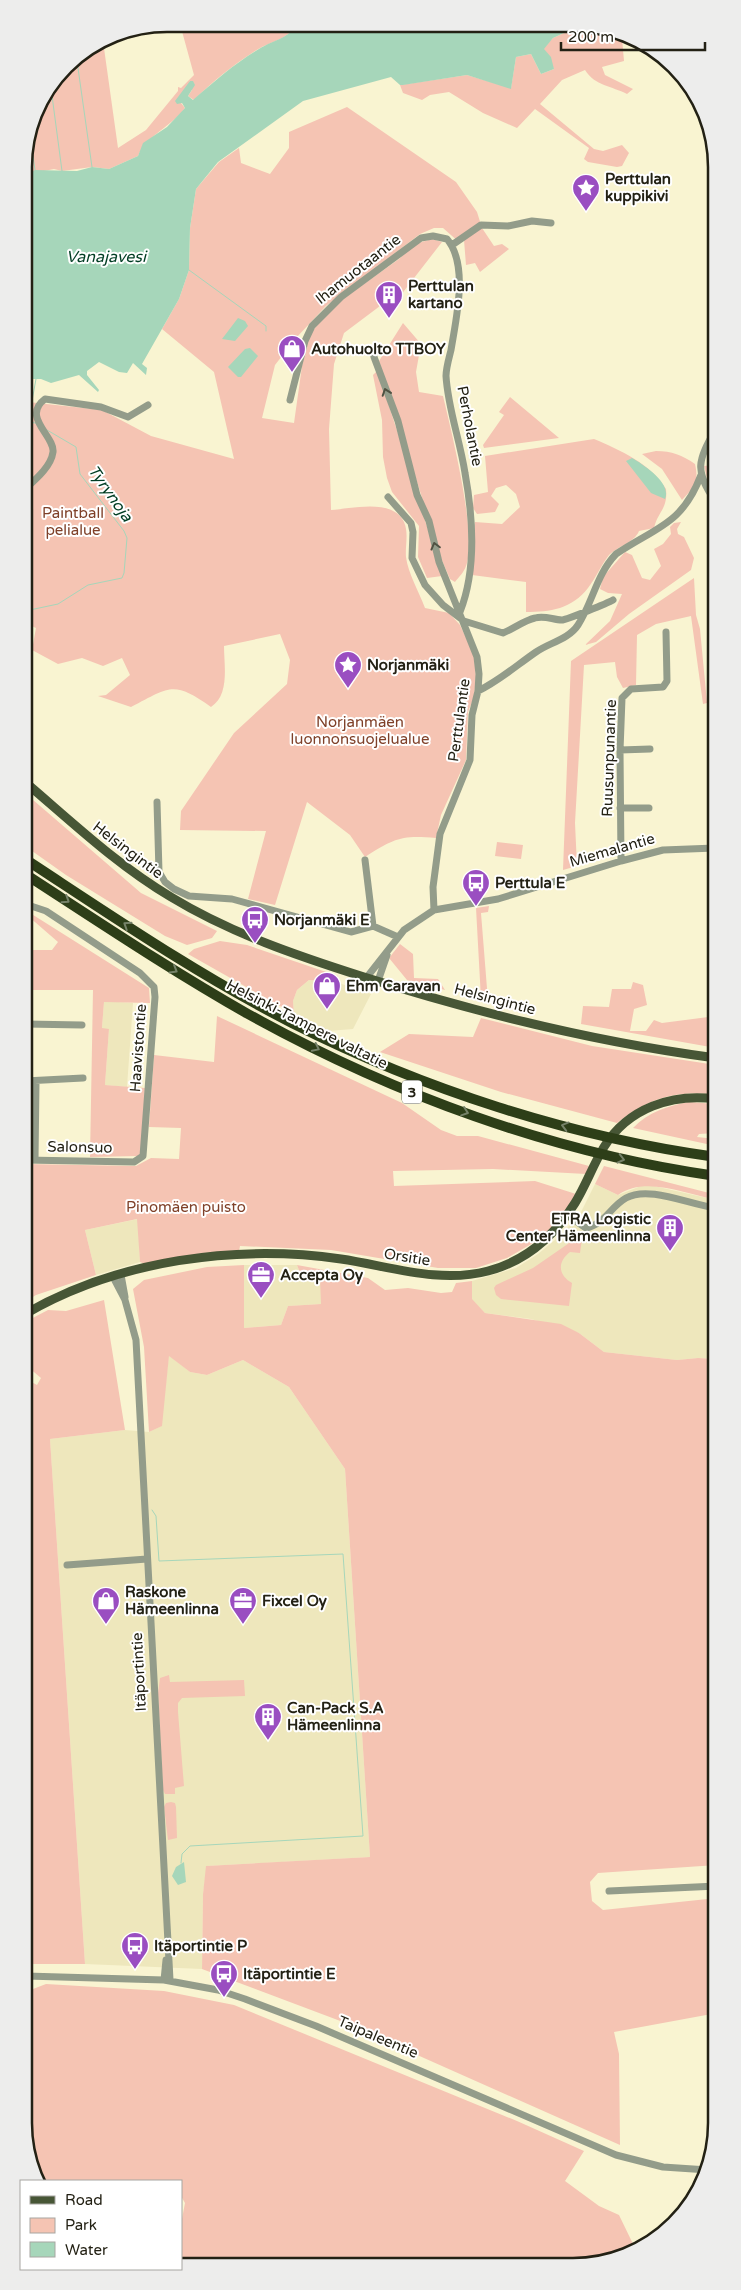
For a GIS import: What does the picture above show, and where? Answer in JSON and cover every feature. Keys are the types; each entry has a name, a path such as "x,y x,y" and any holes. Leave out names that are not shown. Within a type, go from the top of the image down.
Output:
{"highway":[{"name":"Helsinki-Tampere valtatie","path":"33,864 217,982 291,1022 365,1058 457,1093 541,1119 634,1143 708,1156"},
{"name":"Helsinki-Tampere valtatie","path":"33,879 162,962 250,1015 397,1086 496,1123 568,1145 644,1164 708,1175"}],"main road":[{"name":"Helsingintie","path":"33,789 117,861 177,901 233,930 367,978 507,1018 601,1038 708,1057"},
{"name":"Orsitie","path":"32,1311 54,1300 117,1276 186,1260 280,1254 341,1259 434,1275 470,1275 489,1271 525,1255 549,1236 567,1215 605,1145 621,1126 638,1113 670,1100 699,1097 708,1098"}],"street":[{"path":"452,245 481,225 508,226 532,221 551,223"},
{"name":"Ihamuotaantie","path":"290,400 305,341 312,326 320,316 341,297 385,266 413,243 427,236 447,239 452,245"},
{"name":"Perholantie","path":"452,245 459,271 459,301 446,374 452,416 465,473 472,550 460,612"},
{"name":"Perttulantie","path":"374,357 398,421 417,495 429,521 440,562 477,657 478,691 472,715 470,760 440,834 433,887 434,910"},
{"path":"33,481 44,470 53,453 52,444 42,432 38,416 38,406 45,399 102,407 128,417 148,405"},
{"path":"708,443 702,455 699,471 708,490"},
{"path":"478,691 491,685 539,650 568,634 576,627 586,610 596,584 609,562 634,542 673,519 693,496 701,475"},
{"path":"693,496 708,492"},
{"path":"388,497 411,523 413,532 412,558 425,585 449,611 464,621 503,633 534,618 549,617 561,621 614,600"},
{"name":"Ruusunpunantie","path":"621,861 620,750 622,698 625,693 637,688 658,689 663,687 667,681 666,632"},
{"path":"620,750 650,749"},
{"path":"157,802 159,872 165,882 180,893 232,899 351,932 373,926 398,937"},
{"path":"620,808 649,808"},
{"name":"Miemalantie","path":"367,978 398,937 415,921 434,910 498,899 621,861 671,848 708,848"},
{"path":"365,860 373,926"},
{"name":"Haavistontie","path":"33,906 54,916 140,973 154,987 156,997 145,1150 143,1156 134,1162"},
{"name":"Miemalantie","path":"378,981 388,952"},
{"path":"33,1024 82,1025"},
{"path":"33,1081 82,1078"},
{"path":"36,1081 36,1160"},
{"name":"Salonsuo","path":"32,1160 134,1162"},
{"path":"567,1215 586,1228 594,1226 624,1199 643,1194 708,1206"},
{"name":"Itäportintie","path":"117,1276 136,1340 167,1980"},
{"path":"67,1565 147,1559"},
{"path":"609,1891 708,1886"},
{"name":"Taipaleentie","path":"32,1976 167,1980 236,1996 316,2026 616,2155 663,2167 700,2169"}],"shaded area":[{"path":"309,980 336,982 371,994 353,1029 328,1031 294,1014 293,1001 297,990"},
{"path":"104,1001 133,1003 127,1087 105,1085 109,1029 102,1029"},
{"path":"595,1184 618,1195 641,1186 654,1186 708,1198 708,1359 677,1360 604,1352 579,1333 531,1319 485,1313 471,1299 472,1281 516,1268 538,1254 562,1234 581,1212"},
{"path":"138,1219 140,1262 96,1275 85,1230"},
{"path":"244,1265 297,1265 300,1273 321,1279 321,1304 288,1306 281,1325 244,1328"},
{"path":"169,1355 190,1372 207,1375 243,1360 289,1387 345,1469 370,1857 207,1866 203,1894 202,1969 85,1964 50,1439 125,1430 149,1432 161,1426"}],"green space":[{"path":"566,32 573,32 600,35 605,37 596,37 608,37 622,42 624,61 602,67 605,75 633,89 627,94 604,85 585,70 562,80 540,104 594,149 603,151 622,145 629,153 622,166 617,167 588,162 584,159 589,148 535,109 517,128 483,113 449,92 430,95 422,100 403,93 400,85 467,75 511,88 516,57 531,54 541,74 554,69 543,49 553,38"},
{"path":"182,33 289,33 260,48 239,62 215,80 194,100 188,96 192,90 190,81 181,103 185,108 173,121 147,142 138,156 109,169 92,167 62,171 54,169 33,173 37,133 46,108 60,85 85,60 93,55 104,48 118,148 146,130 178,91 178,87 181,88 194,75"},
{"path":"347,107 456,182 477,212 482,228 494,246 502,244 509,249 480,272 475,263 466,265 464,240 460,243 443,228 434,228 420,234 326,306 296,338 275,365 262,418 294,423 304,352 311,333 321,320 340,301 399,259 415,244 432,239 442,242 397,300 388,300 344,333 334,364 329,429 331,510 381,507 399,515 404,522 406,531 407,563 425,608 449,613 460,625 474,655 476,677 474,697 468,712 466,760 441,815 436,838 414,837 399,839 365,857 350,835 307,802 275,905 248,899 266,831 180,830 181,811 234,733 287,684 290,660 280,634 224,646 225,679 221,695 211,707 188,693 171,689 131,707 98,696 106,695 130,675 122,658 103,666 82,658 58,664 33,650 36,628 33,627 33,403 102,410 151,436 234,459 214,372 162,329 179,299 189,270 190,228 196,189 219,162 239,148 241,163 270,174 289,148 289,132"},
{"path":"403,323 421,344 416,372 419,392 443,396 457,457 466,508 469,552 466,566 455,582 450,579 441,558 379,361"},
{"path":"377,371 442,576 427,578 418,557 419,526 392,492 387,478 383,457 382,420 373,375"},
{"path":"510,397 559,438 484,448 483,445 504,415 499,412"},
{"path":"594,439 624,453 652,472 666,489 666,501 654,528 639,531 633,539 609,555 594,580 575,601 552,610 526,612 526,582 472,575 475,522 502,524 520,507 516,494 506,485 496,488 491,496 499,504 495,512 477,514 473,508 474,495 488,492 485,456"},
{"path":"656,451 677,454 695,464 695,484 682,500 662,469 642,454"},
{"path":"704,466 708,466 708,482"},
{"path":"681,522 677,529 678,534 684,537 694,558 691,570 629,614 596,642 585,645 610,621 622,594 608,593 600,589 603,577 625,552 632,555 642,578 650,580 661,566 654,549 663,544 671,534 670,527 674,523"},
{"path":"694,578 696,615 700,629 707,703 703,704 691,616 656,624 637,635 636,685 623,688 617,677 615,662 584,665 575,823 577,866 563,870 571,661"},
{"path":"33,800 141,893 217,931 212,938 187,945 165,936 66,875 33,851"},
{"path":"497,842 523,845 521,859 495,856"},
{"path":"489,906 488,912 481,913 488,1001 481,999 476,908"},
{"path":"33,915 149,988 150,1003 104,1002 102,1028 109,1029 105,1085 145,1088 141,1153 138,1156 90,1157 93,990 33,990 33,950 52,950 58,942 33,920"},
{"path":"220,941 247,945 338,976 336,982 309,980 297,990 293,1001 294,1014 188,954 194,949"},
{"path":"400,944 413,954 414,978 438,979 445,990 407,980 389,958"},
{"path":"633,982 643,985 647,1005 634,1009 630,1031 646,1031 654,1020 662,1023 708,1017 708,1047 581,1024 583,1006 609,1007 612,989 631,989"},
{"name":"Pinomäen puisto","path":"217,1016 402,1103 441,1130 457,1136 478,1136 589,1166 586,1174 493,1169 393,1171 394,1186 535,1181 576,1194 558,1222 540,1239 507,1258 476,1268 438,1268 331,1250 240,1246 239,1251 203,1253 145,1264 140,1262 137,1219 85,1230 96,1275 32,1297 32,1164 136,1166 151,1158 179,1159 181,1128 149,1127 154,1055 214,1062"},
{"path":"481,1018 592,1046 708,1064 708,1094 687,1094 663,1098 640,1107 617,1123 501,1092 380,1052 409,1034 473,1037"},
{"path":"689,1102 708,1103 708,1133 699,1134 697,1137 708,1138 708,1144 633,1128 639,1122 659,1110"},
{"path":"604,1166 708,1193 708,1198 652,1186 628,1189 618,1195 595,1184"},
{"path":"575,1239 582,1239 580,1253 570,1252 561,1264 564,1276 572,1283 569,1306 501,1299 496,1295 494,1288 496,1285 533,1268"},
{"path":"244,1265 244,1328 281,1325 288,1306 321,1304 320,1279 300,1273 297,1265 368,1278 385,1290 408,1288 441,1293 452,1292 456,1283 472,1281 472,1299 485,1313 561,1324 579,1333 604,1352 677,1360 708,1359 708,1866 598,1873 590,1882 592,1901 603,1910 708,1899 708,2015 614,2032 619,2054 620,2145 343,2022 202,1969 203,1894 206,1866 370,1857 345,1469 289,1387 243,1360 207,1375 190,1372 169,1356 162,1426 149,1432 144,1347 133,1289 144,1280 207,1267"},
{"path":"104,1300 125,1430 50,1439 85,1964 32,1964 32,1382 37,1385 41,1378 32,1371 32,1318 48,1310 66,1311"},
{"path":"169,1675 170,1682 244,1680 245,1696 182,1698 178,1703 184,1786 175,1788 175,1794 165,1794 163,1790 158,1693 160,1678"},
{"path":"166,1803 175,1803 176,1807 177,1838 168,1840 164,1807"},
{"path":"46,1984 164,1991 234,2005 517,2121 584,2151 565,2181 599,2206 619,2215 633,2243 600,2255 573,2258 182,2258 182,2219 185,2203 182,2198 182,2180 45,2180 35,2149 32,2122 33,1989"}],"water":[{"name":"Vanajavesi","path":"566,32 553,38 544,49 551,57 554,69 541,74 531,54 516,57 511,89 467,75 403,85 400,85 391,77 303,101 218,162 196,189 190,228 189,270 179,299 142,364 147,368 146,375 133,363 127,373 119,372 99,362 87,371 87,375 99,390 98,392 79,375 51,383 41,379 33,379 33,171 77,171 92,167 109,169 138,156 143,143 167,127 185,108 182,103 177,104 175,101 190,81 193,81 195,85 188,96 193,100 239,62 290,33"},
{"path":"238,318 245,321 248,326 235,341 222,339"},
{"path":"250,348 258,356 241,377 238,377 228,367 245,349"},
{"path":"632,458 650,470 661,481 666,493 665,499 651,493 626,461"},
{"path":"184,1862 186,1882 178,1885 172,1876 176,1867"}],"waterway":[{"path":"78,67 92,167"},
{"path":"52,98 62,171"},
{"path":"33,158 35,170"},
{"path":"189,270 266,326 266,331"},
{"name":"Tyrynoja","path":"33,396 36,379"},
{"name":"Tyrynoja","path":"33,422 37,424"},
{"name":"Tyrynoja","path":"33,609 58,604 88,585 122,578 127,538 124,531 80,474 76,447 47,430"},
{"path":"152,1510 156,1516 159,1561 343,1554 363,1836 190,1846 182,1854 181,1863"}],"place":[{"name":"Perttulan kuppikivi","path":"586,212"},
{"name":"Perttulan kartano","path":"389,319"},
{"name":"Autohuolto TTBOY","path":"292,373"},
{"name":"Norjanmäki","path":"348,689"},
{"name":"Perttula E","path":"476,907"},
{"name":"Norjanmäki E","path":"255,944"},
{"name":"Ehm Caravan","path":"327,1010"},
{"name":"ETRA Logistic Center Hämeenlinna","path":"670,1252"},
{"name":"Accepta Oy","path":"261,1299"},
{"name":"Raskone Hämeenlinna","path":"106,1625"},
{"name":"Fixcel Oy","path":"243,1625"},
{"name":"Can-Pack S.A Hämeenlinna","path":"268,1741"},
{"name":"Itäportintie P","path":"135,1970"},
{"name":"Itäportintie E","path":"224,1998"}],"park label":[{"name":"Paintball pelialue","path":"73,522"},
{"name":"Norjanmäen luonnonsuojelualue","path":"360,730"}]}
